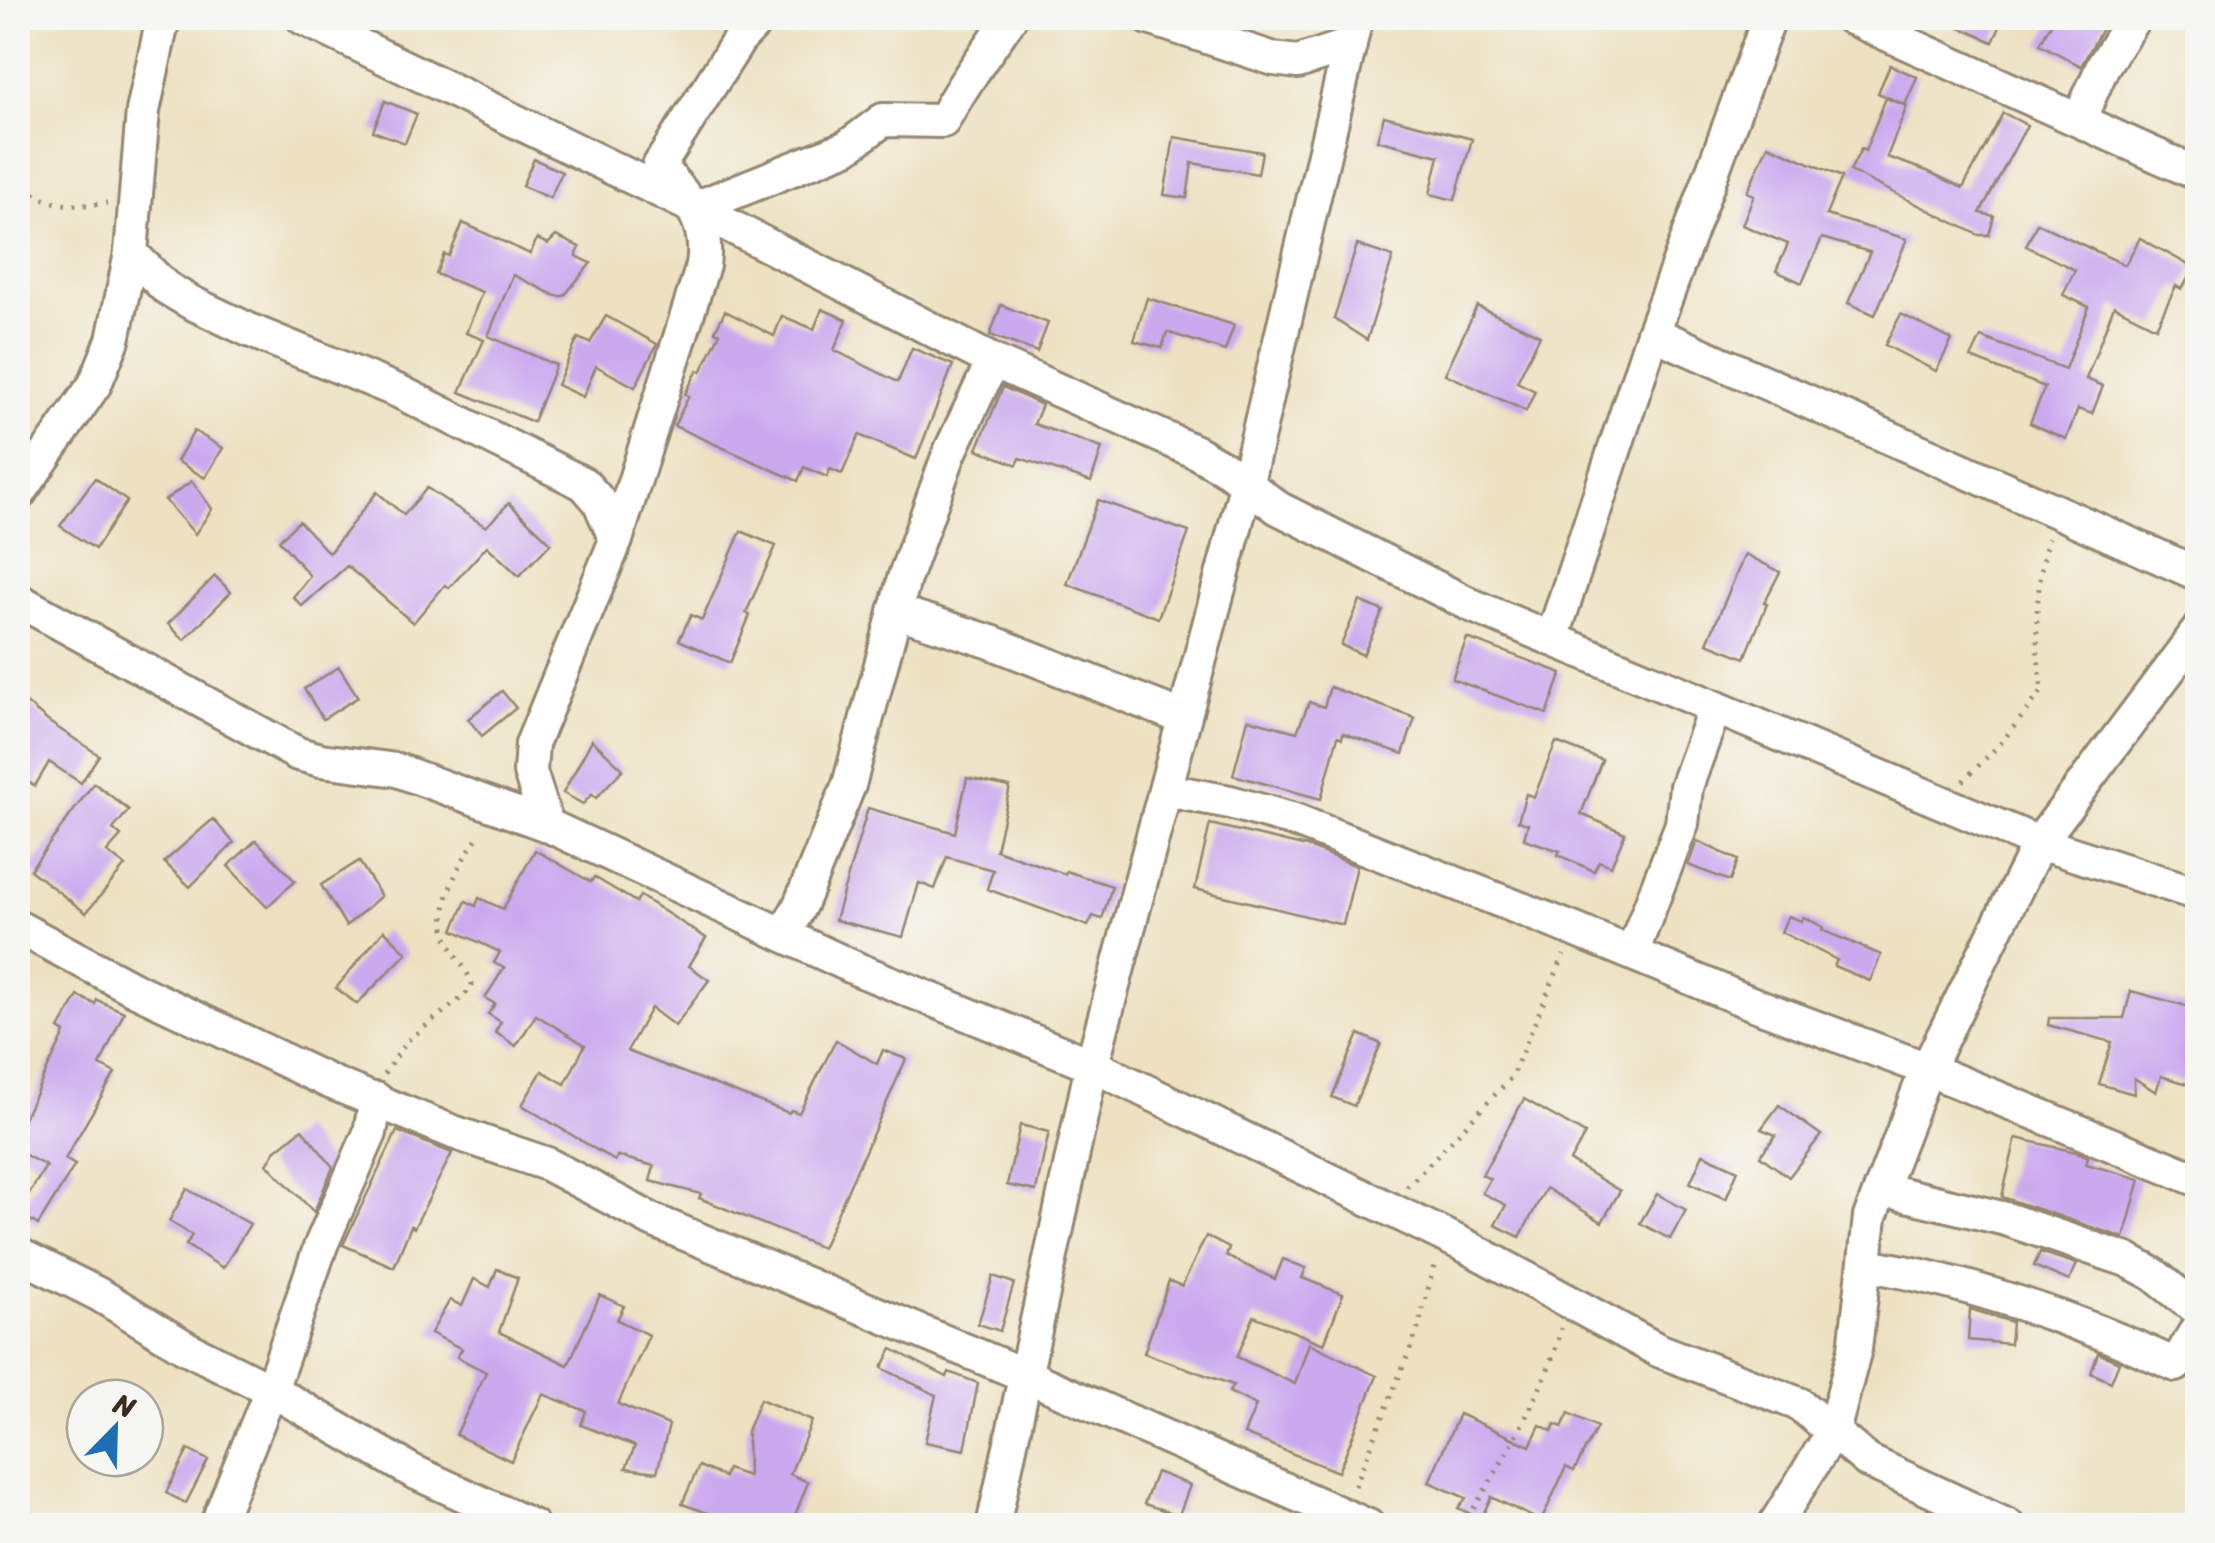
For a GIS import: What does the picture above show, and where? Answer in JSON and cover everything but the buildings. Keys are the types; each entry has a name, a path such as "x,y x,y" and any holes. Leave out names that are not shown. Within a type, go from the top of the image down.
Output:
{"street":[{"path":"18,495 100,373 113,340 131,252 143,111 163,18"},
{"path":"304,18 695,208 993,361 1196,452 1229,470 1278,508 1392,568 2038,843 2198,894"},
{"path":"547,825 530,772 532,744 616,540 704,265 704,242 695,208 659,166 739,40 760,18"},
{"path":"695,208 848,147 883,120 943,120 963,84 1010,18"},
{"path":"1149,18 1274,60 1298,62 1353,32"},
{"path":"1552,638 1654,333 1769,18"},
{"path":"1852,18 2198,174"},
{"path":"2078,120 2103,66 2134,18"},
{"path":"993,1526 1092,1065 1246,486 1353,32"},
{"path":"131,252 166,287 190,302 400,392 584,484 600,501 616,540"},
{"path":"1654,333 2198,574"},
{"path":"784,936 849,785 895,612 949,454 993,361"},
{"path":"18,600 298,754 397,770 499,806 857,970 1092,1065 1441,1234 1658,1350 1799,1404 1868,1460 2008,1526"},
{"path":"895,612 991,642 1184,718"},
{"path":"1774,1526 1833,1432 1855,1349 1870,1216 1927,1070 2038,843 2198,630"},
{"path":"1632,953 1682,824 1686,787 1715,707"},
{"path":"1166,790 1294,820 2198,1180"},
{"path":"18,927 252,1046 453,1132 547,1164 652,1220 1028,1376 1356,1520"},
{"path":"216,1526 271,1390 321,1245 370,1133 376,1099"},
{"path":"1881,1189 2006,1219 2128,1260 2153,1274 2198,1310"},
{"path":"18,1254 412,1471 532,1526"},
{"path":"1865,1264 1944,1281 2058,1317 2176,1365 2198,1327"}],"path":[{"path":"18,180 29,192 56,204 135,199"},
{"path":"1942,802 2001,743 2042,692 2037,658 2037,584 2055,511"},
{"path":"376,1099 387,1066 398,1049 465,995 472,984 445,930 447,898 464,856 499,806"},
{"path":"1387,1208 1511,1078 1575,930"},
{"path":"1356,1520 1378,1422 1417,1332 1441,1234"},
{"path":"1462,1526 1534,1396 1560,1335 1566,1300"}]}
